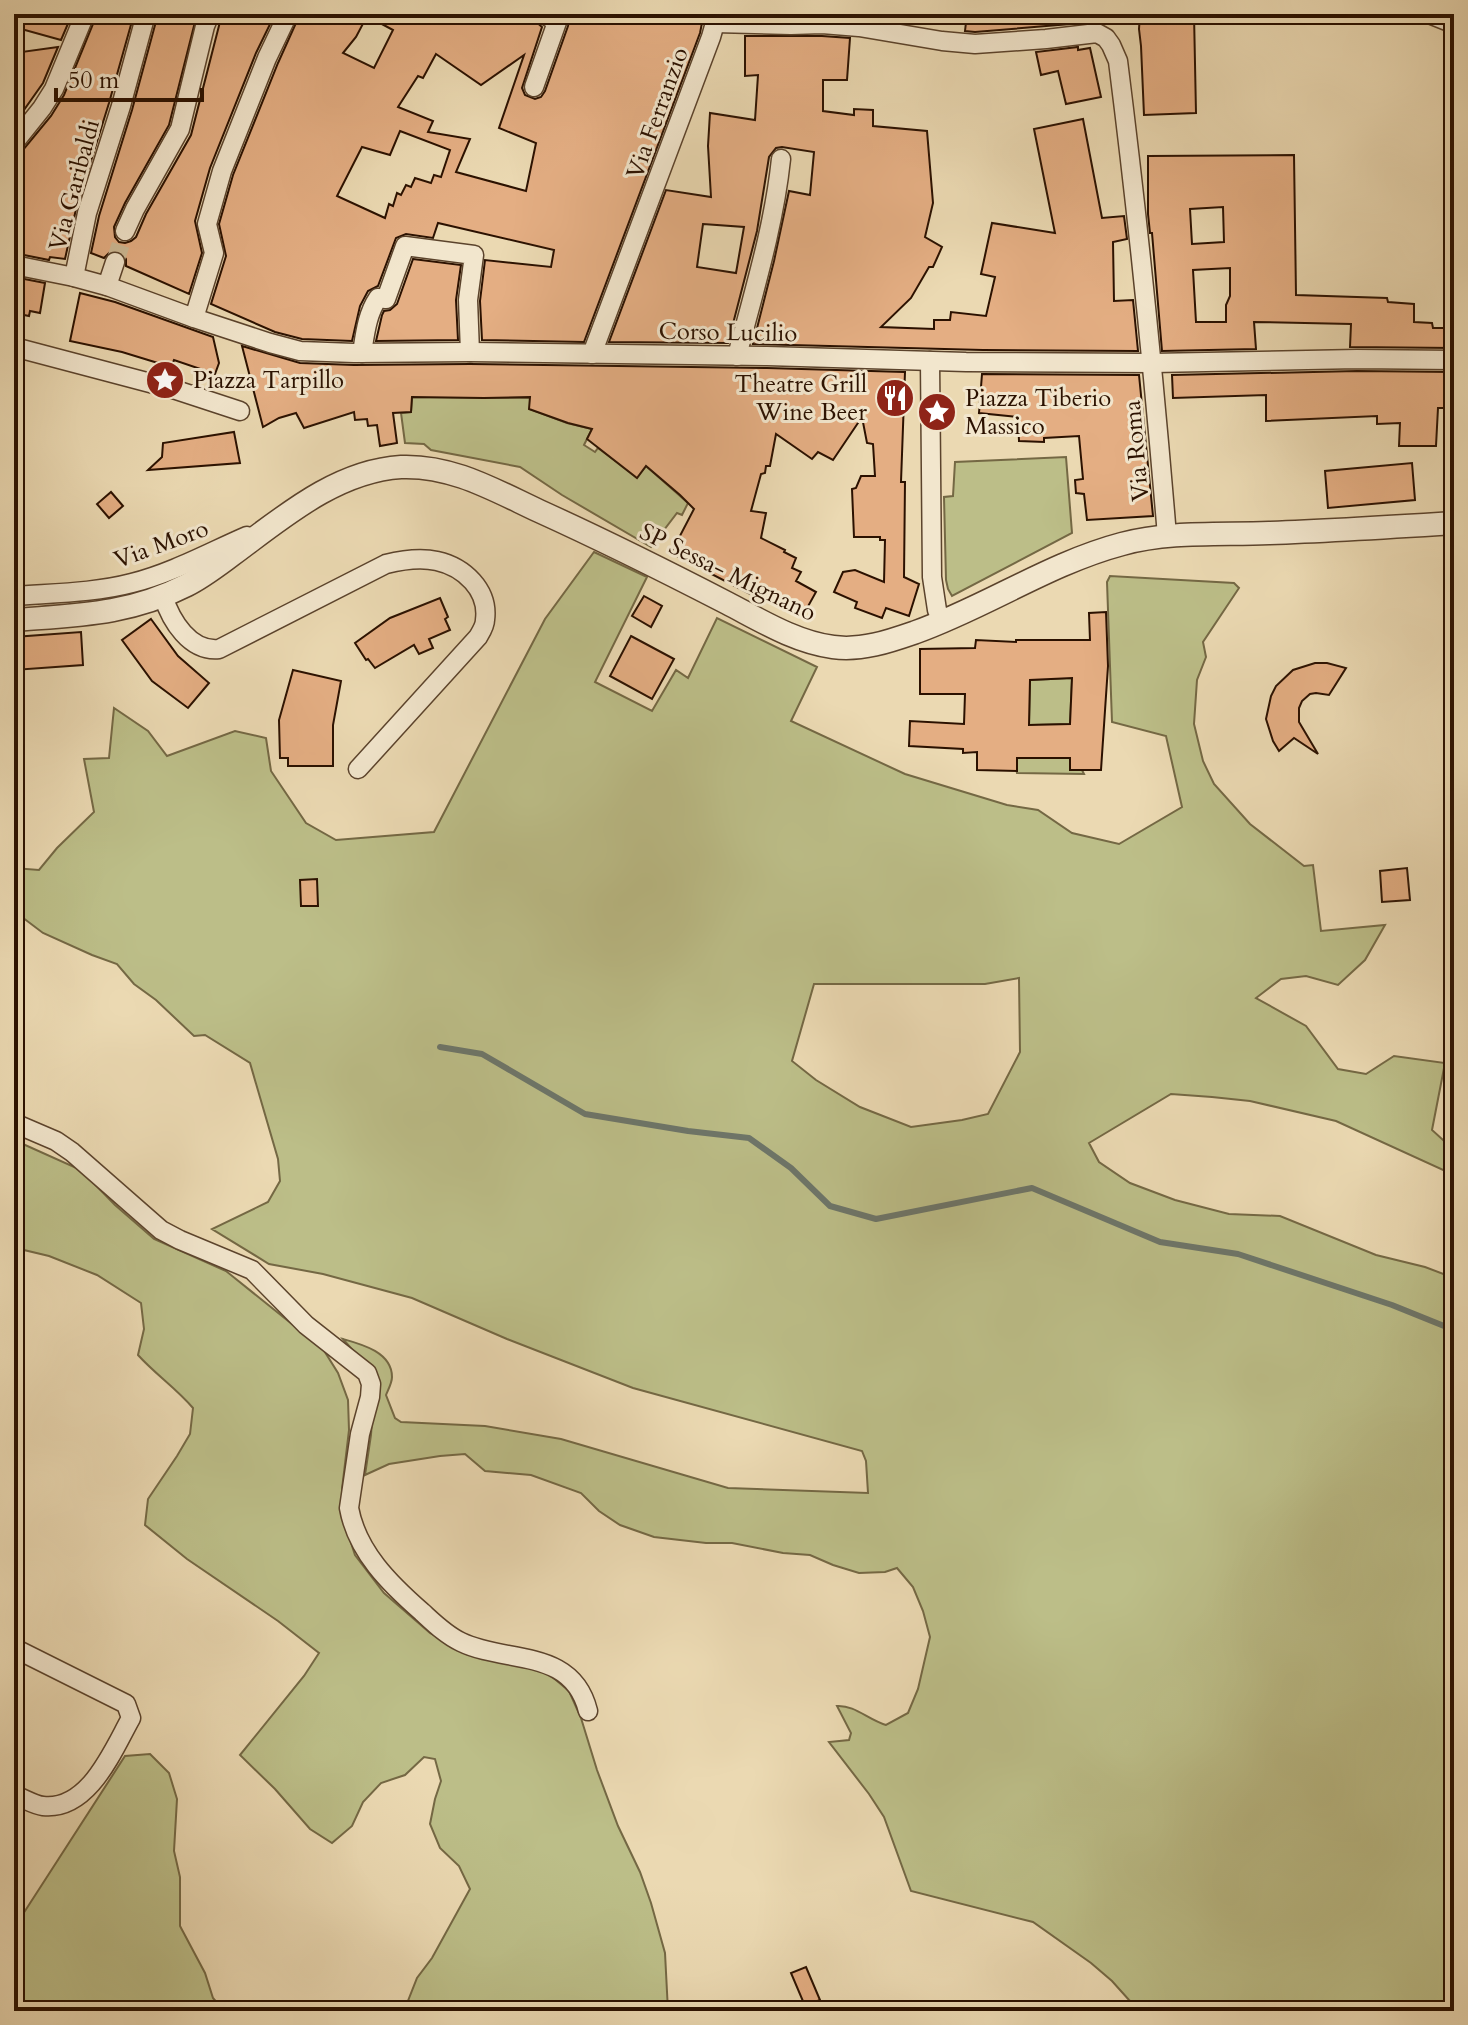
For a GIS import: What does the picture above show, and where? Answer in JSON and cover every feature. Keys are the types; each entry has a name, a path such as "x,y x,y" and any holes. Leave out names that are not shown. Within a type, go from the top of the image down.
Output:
{"street":[{"path":"14,143 54,89 85,14"},
{"name":"Via Garibaldi","path":"74,277 87,213 146,14"},
{"path":"125,231 180,129 210,14"},
{"path":"194,318 214,253 207,224 222,171 288,14"},
{"path":"534,87 557,22 544,14"},
{"path":"843,14 859,27"},
{"path":"1429,14 1454,24"},
{"name":"Via Ferranzio","path":"592,354 655,189 714,18 859,27"},
{"name":"Via Roma","path":"859,27 963,44 1097,33 1106,38 1115,52 1153,363 1167,536"},
{"path":"737,356 764,251 781,159"},
{"path":"362,353 373,306 378,298 386,299 405,246 474,255 468,300 470,352"},
{"path":"107,286 115,262"},
{"name":"Corso Lucilio","path":"14,265 107,286 289,349 362,353 470,352 930,361 1153,363 1454,360"},
{"path":"18,347 173,389 240,411"},
{"path":"930,361 932,577 937,610 943,622"},
{"name":"SP Sessa- Mignano","path":"14,620 116,611 163,596 196,581 272,525 337,484 358,476 404,467 436,469 484,484 654,565 772,626 819,644 849,648 869,646 943,622 1098,552 1125,543 1167,536 1454,523"},
{"name":"Via Moro","path":"14,596 130,584 170,570 272,525"},
{"path":"163,596 180,629 196,645 208,650 219,649 386,564 408,560 435,561 467,574 479,590 485,606 485,622 478,637 358,769"},
{"path":"14,1123 56,1141 72,1152 161,1230 252,1270 306,1325 367,1373 371,1384 349,1508 368,1554 397,1590 448,1634 473,1646 533,1659 560,1670 580,1691 588,1711"},
{"path":"14,1648 126,1704 131,1718 83,1794 66,1803 44,1806 14,1795"}],"green space":[{"path":"412,397 530,398 530,409 592,429 584,445 595,452 598,448 637,477 646,466 688,503 682,515 677,513 651,547 520,467 431,450 424,444 405,443 401,413 411,412"},
{"path":"1066,457 1072,533 952,596 946,580 944,497 953,496 955,462"},
{"path":"594,552 647,577 595,682 652,711 676,670 688,678 717,618 817,667 791,721 905,774 1007,805 1038,810 1072,833 1119,844 1182,807 1166,736 1112,722 1107,582 1110,576 1234,583 1239,588 1203,642 1206,657 1197,680 1194,724 1203,761 1214,784 1250,824 1304,866 1313,865 1321,931 1385,925 1365,960 1338,985 1306,976 1281,979 1256,998 1306,1026 1338,1069 1366,1074 1394,1056 1445,1063 1432,1130 1454,1150 1454,1175 1336,1121 1250,1101 1212,1097 1171,1094 1089,1143 1099,1162 1130,1183 1175,1200 1229,1214 1280,1216 1376,1255 1454,1278 1454,2011 1144,2011 1091,1963 1033,1922 911,1891 884,1817 829,1742 849,1740 851,1733 837,1706 850,1708 886,1725 908,1713 918,1689 930,1637 913,1587 897,1568 885,1572 859,1573 810,1555 732,1543 654,1537 620,1525 599,1511 581,1493 531,1475 485,1471 465,1454 389,1464 365,1475 375,1376 343,1339 374,1350 387,1361 392,1377 386,1395 395,1418 401,1422 485,1426 561,1439 728,1488 868,1493 866,1461 862,1451 633,1388 412,1298 323,1274 269,1264 212,1229 268,1202 280,1181 278,1159 250,1063 205,1035 194,1036 134,984 117,964 43,933 14,911 14,868 39,870 94,812 84,759 109,758 114,708 148,731 167,756 235,731 266,738 271,771 306,823 336,840 434,832 545,619","holes":["1019,978 1020,1052 988,1114 911,1127 860,1107 792,1061 814,984 985,984"]},
{"path":"1072,678 1070,724 1029,725 1030,680"},
{"path":"1014,758 1070,758 1070,770 1082,770 1084,774 1017,773"},
{"path":"14,1140 81,1170 154,1239 226,1271 323,1349 338,1373 348,1400 349,1430 342,1489 345,1524 355,1555 384,1593 430,1633 466,1654 527,1666 550,1675 569,1691 618,1826 651,1903 665,1953 668,2011 404,2011 417,1978 432,1958 470,1889 459,1866 440,1848 430,1824 441,1781 435,1759 424,1757 405,1775 381,1783 363,1802 352,1826 332,1843 310,1829 240,1755 319,1653 187,1559 145,1525 148,1499 190,1434 193,1408 138,1355 144,1329 141,1303 97,1275 49,1256 24,1250 14,1242"},
{"path":"150,1754 169,1773 177,1799 174,1851 180,1877 180,1926 205,1973 213,1998 224,2011 14,2011 14,1928 125,1756"}],"building":[{"path":"14,14 57,14 70,19 61,40 14,27"},
{"path":"97,14 134,14 76,209 65,259 50,257 49,260 14,253 14,155 23,150 64,95"},
{"path":"158,14 197,14 169,125 114,227 115,237 125,243 136,237 191,135 222,14 275,14 210,168 195,221 202,253 189,294 126,266 126,259 120,251 112,250 104,258 91,253"},
{"path":"300,14 532,14 542,27 522,88 525,95 535,99 545,91 568,26 566,14 701,14 702,23 584,342 482,340 480,301 485,260 551,267 554,250 438,223 433,238 406,234 396,238 378,286 368,291 360,306 352,341 302,339 275,332 211,304 226,256 219,224 233,175","holes":["367,16 393,30 374,68 343,53","436,54 481,85 524,55 499,128 536,143 526,191 456,172 470,139 428,132 433,121 398,107 418,76 423,78","400,131 450,150 441,177 434,175 431,183 415,178 411,187 406,185 401,195 397,193 393,206 389,204 385,218 337,196 362,147 390,155"]},
{"path":"967,14 1084,14 1082,23 975,32 965,31"},
{"path":"1140,14 1194,14 1196,113 1144,115"},
{"path":"745,36 850,38 847,80 823,80 823,111 854,115 854,109 873,110 873,126 927,131 933,203 925,237 942,247 933,267 929,267 911,298 881,327 934,329 934,320 950,320 951,312 986,316 995,277 981,274 992,223 1055,233 1034,129 1083,119 1102,218 1124,216 1127,239 1113,242 1114,301 1133,300 1138,351 753,344 789,191 810,195 814,152 782,147 776,148 769,157 757,231 728,343 609,342 666,190 711,197 710,113 755,120 758,75 745,76","holes":["703,224 744,227 736,273 697,267"]},
{"path":"58,47 43,83 14,124 14,53"},
{"path":"1078,47 1078,50 1090,48 1101,97 1066,104 1058,71 1041,75 1036,52"},
{"path":"1294,155 1296,295 1387,298 1388,302 1414,304 1414,322 1432,323 1433,328 1454,328 1454,348 1350,347 1351,324 1254,322 1256,349 1162,351 1148,214 1148,156","holes":["1223,207 1224,242 1192,244 1190,209","1230,268 1226,322 1196,322 1193,270"]},
{"path":"413,259 461,265 456,300 458,340 376,341 382,315 397,304"},
{"path":"14,277 45,283 40,313 30,311 29,316 14,313"},
{"path":"80,293 115,302 213,337 219,363 215,374 174,360 171,367 70,341"},
{"path":"242,346 300,363 905,372 901,482 905,482 904,577 919,584 909,616 886,608 882,618 855,608 857,602 834,592 843,572 855,570 884,582 885,540 880,540 880,537 854,537 852,489 856,488 861,476 875,476 873,444 867,443 862,417 833,460 818,452 812,459 776,434 770,466 766,466 765,473 761,474 751,511 766,513 761,538 796,558 792,568 801,572 796,581 816,592 806,610 753,588 750,594 671,553 694,509 646,466 637,478 587,439 592,429 529,409 530,397 412,397 411,412 393,413 397,443 380,446 377,425 368,426 367,419 355,420 354,412 304,428 296,413 263,427"},
{"path":"1454,372 1454,408 1438,408 1436,446 1399,446 1400,423 1377,424 1377,416 1266,421 1266,395 1173,398 1172,375"},
{"path":"982,374 1139,375 1153,516 1087,520 1084,494 1076,493 1075,480 1083,479 1079,436 1044,438 1044,442 1019,441 1018,417 979,413"},
{"path":"234,432 240,463 148,470 162,457 163,443"},
{"path":"1412,463 1415,500 1328,508 1325,471"},
{"path":"111,492 123,506 109,518 97,504"},
{"path":"644,596 662,606 651,627 632,616"},
{"path":"440,598 450,630 429,639 433,648 419,654 414,645 375,668 366,660 355,643 390,618"},
{"path":"1106,612 1108,666 1101,770 1070,770 1070,758 1017,758 1017,771 977,770 977,752 909,746 910,721 964,724 965,694 920,694 920,649 975,648 976,640 1090,640 1089,613","holes":["1072,678 1070,724 1029,725 1030,680"]},
{"path":"151,619 178,656 209,683 188,708 152,681 122,640"},
{"path":"81,632 83,665 14,670 14,637"},
{"path":"631,636 674,659 652,699 610,676"},
{"path":"1315,663 1346,668 1329,695 1310,694 1299,708 1299,722 1318,754 1294,738 1279,751 1266,719 1271,696 1276,686 1293,670"},
{"path":"293,670 341,681 333,725 333,766 288,766 288,758 280,758 279,720"},
{"path":"1407,868 1410,900 1382,902 1380,871"},
{"path":"317,879 318,906 301,906 300,880"},
{"path":"806,1967 820,2000 805,2006 791,1973"}],"waterway":[{"path":"440,1047 482,1054 585,1114 749,1138 791,1168 830,1206 876,1219 1032,1188 1160,1242 1238,1254 1392,1305 1454,1330"}],"tunnel":[{"path":"115,262 125,231"}],"place":[{"name":"Piazza Tarpillo","path":"165,380"},
{"name":"Theatre Grill Wine Beer","path":"895,398"},
{"name":"Piazza Tiberio Massico","path":"937,412"}]}
